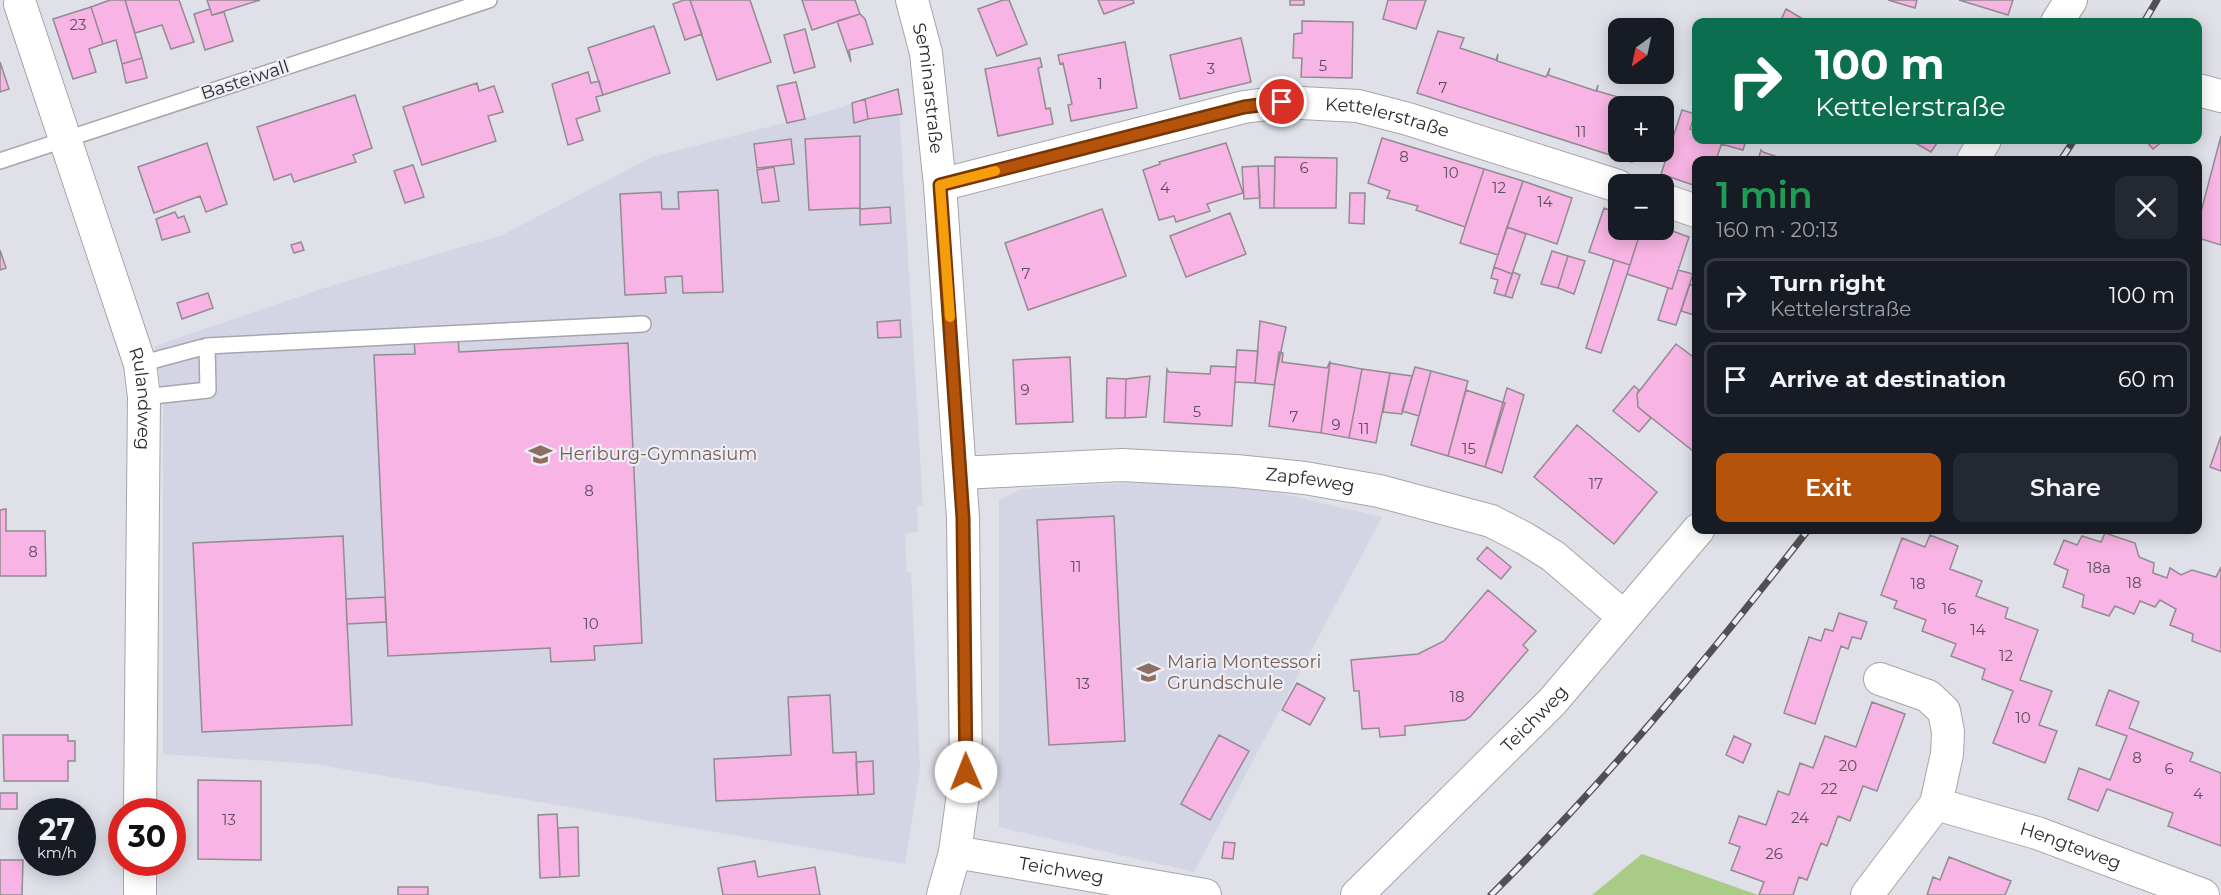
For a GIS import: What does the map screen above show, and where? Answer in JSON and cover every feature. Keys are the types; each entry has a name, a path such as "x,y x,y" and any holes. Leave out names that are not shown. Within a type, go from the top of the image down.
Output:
{"street":[{"name":"Seminarstraße","path":"912,0 926,53 940,185 963,518 966,772 955,852 943,895"},
{"path":"2060,18 2071,0"},
{"name":"Rulandweg","path":"17,5 66,138 140,364 144,397 140,798"},
{"path":"2202,91 2221,96"},
{"name":"Kettelerstraße","path":"940,185 1244,107 1282,102 1358,106 1398,116 1608,183"},
{"path":"1674,204 1692,210"},
{"name":"Zapfeweg","path":"960,473 1122,465 1236,471 1305,478 1379,491 1491,522 1524,538 1553,556 1623,616"},
{"name":"Teichweg","path":"1357,895 1552,702 1695,534"},
{"path":"1867,895 1936,804 1947,754 1948,732 1944,711 1928,696 1880,679"},
{"name":"Hengteweg","path":"1936,804 2037,833 2203,895"},
{"name":"Teichweg","path":"955,852 1205,895"},
{"path":"140,876 140,895"}],"lane":[{"name":"Basteiwall","path":"0,161 489,0"},
{"path":"140,364 207,346 644,324"},
{"path":"144,397 208,390 207,346"}],"shaded area":[{"name":"Heriburg-Gymnasium","path":"898,89 923,506 917,505 918,532 905,534 907,572 911,572 920,769 905,864 314,764 163,754 163,403 155,346 324,288 502,235 652,157 826,112"},
{"name":"Maria Montessori Grundschule","path":"1191,479 1274,492 1382,517 1194,872 999,827 999,500 1021,489"}],"green space":[{"path":"1642,854 1758,895 1592,895"}],"building":[{"path":"110,0 125,0 142,58 122,64 116,40 103,44 91,7"},
{"path":"125,0 179,0 194,42 171,49 162,25 135,33"},
{"path":"207,0 260,0 212,15"},
{"path":"690,0 702,34 685,40 673,4"},
{"path":"690,0 750,0 771,62 717,80"},
{"path":"802,0 855,0 860,14 812,30"},
{"path":"1009,0 1027,44 997,56 978,9"},
{"path":"1098,0 1133,0 1134,3 1104,14"},
{"path":"1290,0 1304,0 1304,5 1290,5"},
{"path":"1388,0 1426,0 1416,29 1383,19"},
{"path":"1888,0 1917,0 1915,8"},
{"path":"1959,0 2013,0 2008,15"},
{"path":"91,7 103,44 89,49 96,72 73,79 53,19"},
{"path":"210,9 212,15 224,12 233,41 205,50 194,14"},
{"path":"1786,9 1801,18 1782,18"},
{"path":"860,14 865,19 873,44 849,50 851,62 837,21"},
{"path":"1302,21 1353,22 1352,78 1301,77 1302,58 1293,58 1294,34 1302,33"},
{"path":"654,26 670,73 603,95 588,48"},
{"path":"805,29 815,67 794,73 784,35"},
{"path":"1438,31 1464,38 1460,48 1496,60 1498,54 1497,61 1546,77 1550,68 1548,75 1596,91 1598,85 1597,91 1614,96 1608,96 1608,154 1417,93"},
{"path":"1241,38 1251,82 1180,99 1170,55"},
{"path":"1125,42 1137,108 1071,121 1068,105 1072,104 1063,63 1060,64 1058,55"},
{"path":"142,58 147,78 126,83 122,64"},
{"path":"1040,58 1042,67 1038,68 1046,109 1050,108 1053,124 998,136 985,69"},
{"path":"0,62 9,89 0,92"},
{"path":"588,72 591,83 599,81 603,95 596,97 600,111 576,119 583,140 568,145 552,84"},
{"path":"796,82 805,119 787,123 777,86"},
{"path":"477,83 479,91 494,86 503,112 488,116 496,141 422,165 403,107"},
{"path":"898,89 902,114 868,119 865,99"},
{"path":"355,95 372,148 353,155 356,162 294,182 291,174 274,180 257,127"},
{"path":"865,99 868,119 854,123 852,103"},
{"path":"1682,110 1692,113 1690,129 1692,130 1692,144 1722,144 1717,156 1692,156 1692,185 1674,178 1674,174 1661,174 1665,162 1674,162 1674,134"},
{"path":"860,136 860,208 809,210 805,139"},
{"path":"2221,136 2221,245 2202,239 2202,208"},
{"path":"1382,138 1484,169 1465,227 1416,210 1418,206 1387,198 1390,191 1368,183"},
{"path":"791,139 794,164 757,168 754,144"},
{"path":"207,143 227,204 206,212 200,196 154,213 138,167"},
{"path":"1226,143 1243,193 1207,204 1210,211 1176,222 1174,216 1159,220 1143,170 1160,164 1159,162"},
{"path":"1721,144 1745,144 1743,150"},
{"path":"1917,144 1936,144 1931,152"},
{"path":"2149,144 2159,144 2153,149"},
{"path":"1761,150 1775,156 1759,156"},
{"path":"1275,157 1337,158 1336,208 1274,208"},
{"path":"413,165 424,197 405,203 394,171"},
{"path":"1258,166 1260,198 1244,199 1242,167"},
{"path":"1258,166 1275,166 1274,208 1260,208"},
{"path":"774,167 779,201 762,203 757,170"},
{"path":"1484,169 1523,181 1498,255 1460,243"},
{"path":"1523,181 1572,198 1557,244 1507,227"},
{"path":"718,190 723,292 683,293 682,276 665,277 666,293 625,295 620,194 661,192 662,209 679,209 678,192"},
{"path":"1350,193 1365,193 1364,224 1349,223"},
{"path":"890,207 891,223 860,225 860,209"},
{"path":"1604,208 1608,209 1608,240 1638,240 1630,265 1589,252"},
{"path":"1102,209 1126,276 1028,310 1005,243"},
{"path":"175,212 178,218 184,216 190,232 162,240 156,219"},
{"path":"1230,213 1246,254 1186,277 1170,236"},
{"path":"1507,227 1526,234 1512,274 1494,267"},
{"path":"1674,232 1689,237 1672,289 1627,274 1638,240 1674,240"},
{"path":"301,242 304,250 294,253 291,245"},
{"path":"0,250 6,268 0,270"},
{"path":"1552,251 1568,256 1558,288 1541,284"},
{"path":"1568,256 1585,261 1574,294 1558,288"},
{"path":"1614,260 1630,265 1601,353 1586,348"},
{"path":"1494,267 1512,274 1505,296 1494,293 1498,280 1491,278"},
{"path":"1678,270 1692,274 1676,325 1658,320 1668,288 1672,289"},
{"path":"1513,272 1520,275 1512,298 1505,296"},
{"path":"1690,284 1692,285 1692,314 1681,311"},
{"path":"208,293 213,308 182,319 177,303"},
{"path":"900,320 901,337 878,338 877,322"},
{"path":"1260,321 1286,327 1274,385 1255,383"},
{"path":"458,337 459,352 628,343 642,643 594,646 595,660 551,662 550,648 388,656 374,355 415,354 414,339"},
{"path":"1676,344 1692,356 1692,450 1638,407 1637,394"},
{"path":"1237,350 1258,351 1255,383 1235,382"},
{"path":"1279,352 1283,353 1282,362 1327,368 1330,361 1321,433 1269,426"},
{"path":"1070,357 1073,422 1016,424 1013,360"},
{"path":"1330,363 1362,369 1349,438 1321,433"},
{"path":"1211,366 1236,367 1232,426 1164,422 1167,369 1169,372 1210,374"},
{"path":"1415,367 1431,371 1419,416 1402,411"},
{"path":"1362,369 1390,373 1376,443 1349,438"},
{"path":"1431,371 1468,381 1448,456 1411,445"},
{"path":"1390,373 1412,376 1402,414 1383,412"},
{"path":"1150,376 1146,417 1125,418 1126,379"},
{"path":"1107,378 1126,379 1125,418 1106,418"},
{"path":"1634,386 1639,390 1638,407 1651,418 1639,432 1613,411"},
{"path":"1507,388 1524,395 1502,473 1485,467"},
{"path":"1466,390 1505,403 1485,467 1448,456"},
{"path":"1577,425 1657,492 1614,544 1534,477"},
{"path":"2221,436 2221,471 2210,467"},
{"path":"6,509 6,531 45,531 46,576 0,576 0,510"},
{"path":"1114,516 1125,741 1049,745 1037,520"},
{"path":"2105,534 2108,534 2135,543 2139,557 2154,563 2153,573 2167,578 2170,568 2181,575 2192,570 2216,577 2221,567 2221,652 2192,641 2193,634 2170,625 2176,609 2160,600 2155,607 2140,601 2134,614 2115,606 2109,616 2082,607 2084,595 2063,587 2068,570 2054,564 2064,540 2077,545 2082,536 2101,542"},
{"path":"1930,535 1958,546 1950,569 1982,581 1976,596 2008,608 2005,618 2038,630 2020,680 2052,691 2039,725 2057,731 2045,763 1993,743 2013,691 1982,679 1985,669 1951,656 1956,644 1922,631 1926,620 1894,608 1897,601 1881,595 1902,538 1925,547"},
{"path":"343,536 352,725 202,732 193,543"},
{"path":"1487,547 1511,567 1501,579 1477,559"},
{"path":"1488,590 1536,631 1523,645 1528,650 1470,717 1465,720 1405,726 1405,735 1380,737 1379,728 1362,729 1359,691 1354,691 1351,660 1418,654 1444,641"},
{"path":"385,597 386,622 347,624 346,599"},
{"path":"1839,613 1867,622 1861,639 1852,637 1848,649 1841,646 1815,724 1784,713 1809,637 1821,641 1825,629 1833,631"},
{"path":"1297,683 1325,698 1310,725 1282,710"},
{"path":"2109,690 2139,702 2129,728 2193,753 2190,761 2221,773 2221,846 2168,826 2173,813 2107,789 2098,811 2068,799 2079,768 2110,780 2127,736 2096,725"},
{"path":"830,695 833,753 856,752 858,795 716,801 714,759 791,755 788,697"},
{"path":"1872,702 1905,714 1877,791 1863,786 1850,821 1838,816 1827,846 1821,843 1807,880 1799,877 1793,895 1759,895 1764,882 1731,870 1740,847 1729,843 1739,816 1766,825 1778,791 1789,795 1800,763 1813,768 1825,736 1856,747"},
{"path":"3,735 68,735 68,741 75,741 75,761 68,761 68,781 4,781"},
{"path":"1219,735 1249,751 1210,820 1181,804"},
{"path":"1734,736 1751,744 1743,763 1726,755"},
{"path":"873,761 874,794 858,795 856,762"},
{"path":"198,780 261,781 261,860 198,859"},
{"path":"0,793 17,793 17,809 0,809"},
{"path":"557,814 560,877 540,878 538,815"},
{"path":"578,827 579,876 560,877 558,828"},
{"path":"1224,842 1235,843 1233,859 1222,858"},
{"path":"1949,857 2011,881 2005,895 1927,895 1933,877 1940,880"},
{"path":"0,860 18,860 18,876 23,876 22,895 0,895"},
{"path":"755,861 758,877 815,867 820,895 723,895 718,868"},
{"path":"398,887 428,887 428,895 398,895"}],"railway":[{"path":"2146,18 2157,0"},
{"path":"2064,156 2071,144"},
{"path":"1491,895 1575,808 1656,717 1805,534"}],"slow traffic":[{"path":"950,317 940,185 995,171"}],"place":[{"name":"Heriburg-Gymnasium","path":"541,454"},
{"name":"Maria Montessori Grundschule","path":"1149,672"}],"route":[{"path":"966,772 963,518 940,185 1244,107 1282,102"}]}
